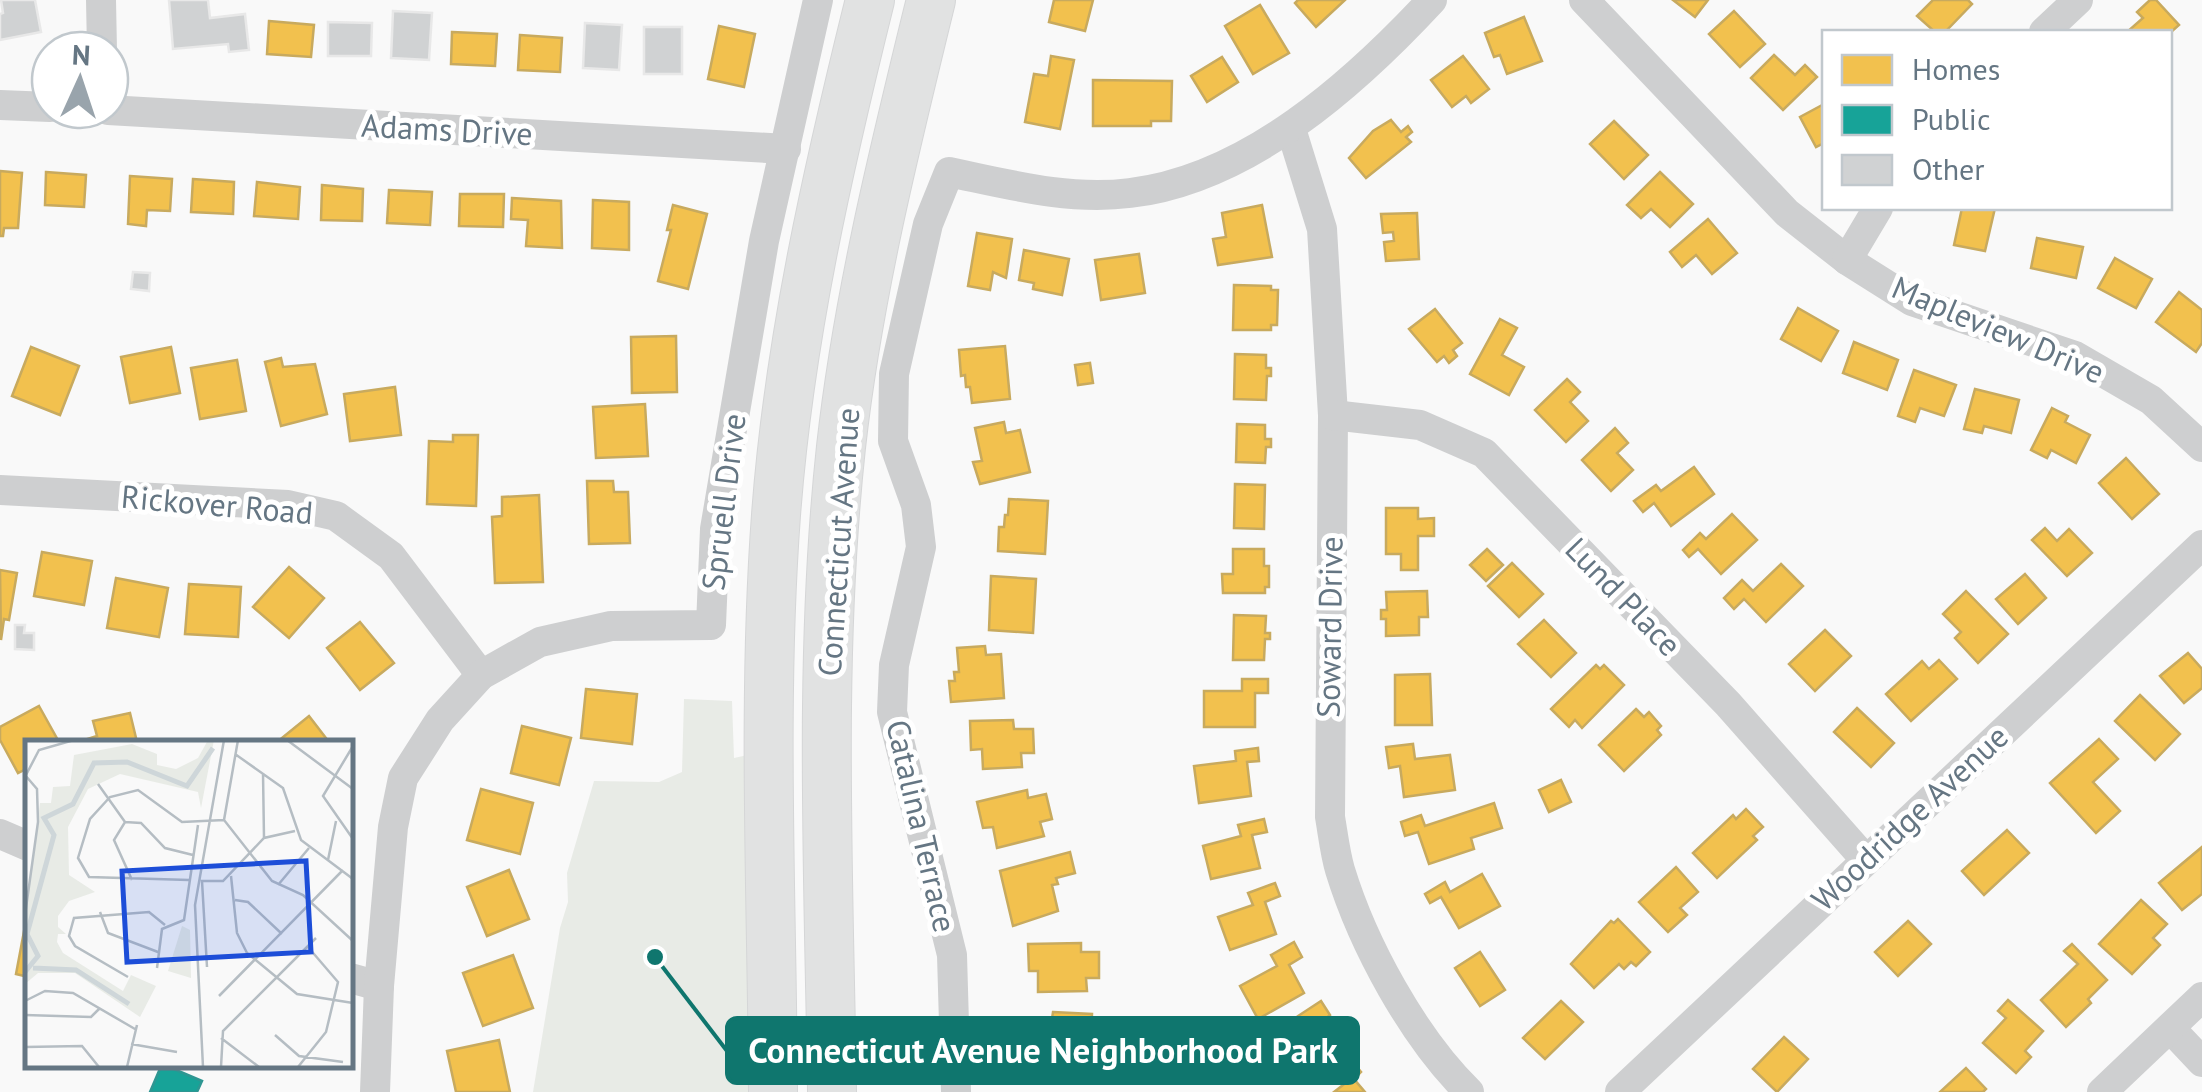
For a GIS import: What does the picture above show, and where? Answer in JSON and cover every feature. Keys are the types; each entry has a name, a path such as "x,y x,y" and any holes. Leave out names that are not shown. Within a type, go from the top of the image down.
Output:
{"main road":[{"name":"Connecticut Avenue","path":"773,1092 770,630 776,512 799,319 832,151 870,0"},
{"name":"Connecticut Avenue","path":"832,1092 830,674 842,447 865,282 931,0"}],"street":[{"path":"102,0 102,30"},
{"name":"Spruell Drive","path":"374,1092 364,982 403,778 440,720 481,675 540,642 610,626 711,625 715,529 764,241 818,0"},
{"path":"1291,129 1394,41 1432,0"},
{"name":"Mapleview Drive","path":"1584,0 1787,213 1847,260 1912,301 2076,356 2151,400 2202,447"},
{"path":"2046,30 2078,0"},
{"path":"0,105 30,106"},
{"name":"Adams Drive","path":"130,111 786,149"},
{"name":"Catalina Terrace","path":"956,1092 952,954 892,712 894,666 921,547 916,505 893,441 894,374 928,224 949,172 1056,193 1129,194 1198,177 1291,129"},
{"name":"Soward Drive","path":"1291,129 1322,228 1333,416 1330,816 1340,870 1382,970 1442,1065 1468,1092"},
{"path":"1847,260 1877,210"},
{"name":"Lund Place","path":"1333,416 1420,425 1484,454 1728,704 1865,860"},
{"name":"Rickover Road","path":"0,490 288,506 336,516 391,556 481,675"},
{"name":"Woodridge Avenue","path":"1620,1092 2202,545"},
{"path":"0,834 25,845"},
{"path":"2102,1092 2202,997"},
{"path":"2170,1028 2202,1062"}],"shaded area":[{"path":"684,699 732,701 734,758 771,750 773,1092 533,1092 560,928 568,902 567,873 594,781 659,782 682,772"}],"building: Homes":[{"path":"1054,0 1093,0 1085,31 1049,22"},
{"path":"1345,0 1316,27 1295,3"},
{"path":"1673,0 1708,0 1695,17"},
{"path":"1933,0 1968,0 1972,4 1947,30 1933,30 1917,16"},
{"path":"2150,0 2156,0 2179,25 2172,31 2129,30 2143,18 2137,12"},
{"path":"1260,5 1289,53 1253,74 1225,26"},
{"path":"1734,11 1765,44 1740,67 1709,34"},
{"path":"1524,17 1542,61 1507,74 1500,55 1494,57 1485,33"},
{"path":"269,21 314,25 311,57 267,54"},
{"path":"719,26 755,34 744,87 708,79"},
{"path":"452,32 497,34 495,66 451,64"},
{"path":"520,35 562,38 560,72 518,70"},
{"path":"1774,55 1795,75 1805,65 1817,77 1783,110 1751,78"},
{"path":"1051,56 1074,60 1060,129 1025,122 1034,74 1048,76"},
{"path":"1463,56 1489,89 1471,103 1466,96 1452,107 1431,80"},
{"path":"1222,57 1238,82 1207,102 1191,76"},
{"path":"1093,80 1172,81 1171,121 1151,121 1151,126 1093,126"},
{"path":"1822,105 1822,144 1816,147 1800,117"},
{"path":"1391,120 1401,132 1408,126 1412,132 1406,137 1411,142 1366,178 1349,158 1373,131"},
{"path":"1614,121 1648,155 1624,179 1590,144"},
{"path":"0,171 22,173 18,228 4,228 3,236 0,236"},
{"path":"46,172 86,175 84,207 45,205"},
{"path":"1660,172 1693,204 1670,227 1651,209 1641,218 1627,205"},
{"path":"130,176 172,179 170,211 147,210 146,226 128,224"},
{"path":"193,179 234,182 233,214 191,212"},
{"path":"257,182 300,187 298,219 254,216"},
{"path":"322,185 363,189 362,221 321,220"},
{"path":"389,190 432,192 430,225 387,223"},
{"path":"460,194 504,194 503,227 459,226"},
{"path":"512,198 561,201 562,248 526,246 528,220 511,219"},
{"path":"593,200 629,202 629,250 592,248"},
{"path":"673,205 707,214 688,289 658,281"},
{"path":"1262,205 1272,257 1218,265 1213,239 1226,237 1222,213"},
{"path":"1962,210 1995,210 1985,251 1954,245"},
{"path":"1417,213 1419,259 1386,261 1384,242 1394,241 1393,232 1383,233 1381,214"},
{"path":"1708,219 1737,253 1712,274 1696,255 1682,267 1670,252"},
{"path":"977,233 1012,239 1006,278 993,272 990,290 968,286"},
{"path":"2037,238 2083,247 2076,278 2031,268"},
{"path":"1024,250 1069,259 1062,295 1033,289 1034,283 1019,280"},
{"path":"1139,254 1145,293 1101,300 1095,260"},
{"path":"2115,258 2152,279 2136,308 2098,288"},
{"path":"1234,285 1271,286 1271,290 1278,290 1277,325 1271,325 1271,330 1233,330"},
{"path":"2179,292 2202,310 2202,343 2196,352 2156,322"},
{"path":"1798,308 1838,331 1821,361 1781,339"},
{"path":"1435,309 1462,343 1453,350 1457,356 1449,363 1444,356 1437,362 1409,329"},
{"path":"1500,319 1517,328 1502,355 1524,367 1509,395 1470,374"},
{"path":"676,336 677,392 632,393 631,337"},
{"path":"1854,342 1898,360 1887,390 1843,373"},
{"path":"1005,346 1010,399 972,403 970,387 966,387 965,375 961,376 959,350"},
{"path":"31,347 79,366 60,415 12,396"},
{"path":"171,347 180,393 130,403 121,357"},
{"path":"1235,354 1266,355 1266,368 1271,368 1271,376 1267,376 1266,400 1234,399"},
{"path":"281,358 283,367 315,364 327,414 281,426 265,362"},
{"path":"237,360 246,411 200,419 191,368"},
{"path":"1090,363 1093,383 1078,385 1075,365"},
{"path":"1914,370 1956,385 1944,416 1920,408 1915,422 1898,416"},
{"path":"1567,379 1580,392 1570,402 1588,421 1566,442 1535,410"},
{"path":"395,387 401,435 350,441 344,394"},
{"path":"1975,389 2019,400 2011,433 1984,426 1982,433 1964,429"},
{"path":"645,404 648,456 596,458 593,407"},
{"path":"2052,408 2068,416 2065,422 2090,435 2076,463 2051,450 2047,458 2031,450"},
{"path":"1004,422 1006,433 1020,430 1030,472 980,484 973,462 982,461 975,428"},
{"path":"1237,424 1265,425 1265,439 1271,439 1271,447 1266,447 1265,463 1236,462"},
{"path":"1615,428 1628,443 1617,453 1633,470 1611,491 1582,460"},
{"path":"453,435 478,435 476,506 427,504 429,441 453,442"},
{"path":"2126,458 2159,494 2132,519 2099,483"},
{"path":"1694,467 1714,494 1671,526 1654,503 1643,512 1634,501 1656,485 1661,491"},
{"path":"587,481 613,481 614,492 628,492 630,543 589,544"},
{"path":"1235,484 1265,485 1264,529 1234,528"},
{"path":"539,495 543,582 495,583 492,517 502,516 502,497"},
{"path":"1009,499 1048,501 1045,554 998,551 999,527 1004,527"},
{"path":"1386,508 1418,508 1418,519 1434,518 1434,536 1418,536 1418,570 1401,570 1401,554 1386,554"},
{"path":"1732,514 1757,540 1721,574 1698,549 1689,557 1683,550 1700,533 1706,539"},
{"path":"2045,528 2057,541 2069,529 2092,553 2067,576 2032,540"},
{"path":"1233,549 1264,549 1264,566 1269,566 1269,587 1265,587 1265,593 1223,593 1222,574 1233,574"},
{"path":"1487,549 1503,565 1486,581 1470,565"},
{"path":"42,552 92,561 84,605 34,596"},
{"path":"1512,563 1543,594 1519,617 1488,586"},
{"path":"1781,564 1803,586 1766,622 1744,599 1734,609 1724,598 1742,580 1753,591"},
{"path":"289,567 324,598 289,638 253,607"},
{"path":"0,570 17,573 9,620 4,619 1,640"},
{"path":"2025,574 2046,598 2018,624 1996,599"},
{"path":"991,576 1036,579 1033,633 989,630"},
{"path":"116,578 168,588 159,637 107,628"},
{"path":"189,584 241,587 238,637 185,634"},
{"path":"1427,591 1428,617 1419,617 1419,635 1386,636 1386,619 1381,619 1381,610 1387,610 1386,592"},
{"path":"1966,591 2008,634 1978,663 1955,638 1961,632 1943,614"},
{"path":"1234,615 1266,616 1265,633 1270,633 1270,639 1265,639 1264,660 1233,660"},
{"path":"1544,620 1576,653 1551,677 1518,644"},
{"path":"360,622 394,663 360,690 327,648"},
{"path":"1825,630 1851,656 1815,691 1789,664"},
{"path":"985,646 986,655 1001,654 1004,698 951,702 949,681 955,681 954,672 959,672 957,648"},
{"path":"2188,653 2202,669 2202,688 2184,703 2160,676"},
{"path":"1939,660 1957,679 1911,721 1886,694 1922,661 1929,669"},
{"path":"1596,665 1600,669 1604,665 1624,685 1582,728 1575,720 1569,727 1551,709"},
{"path":"1430,674 1432,725 1395,725 1395,675"},
{"path":"1242,679 1268,679 1268,693 1255,693 1255,727 1204,727 1204,691 1242,691"},
{"path":"586,689 637,694 632,744 581,738"},
{"path":"2140,695 2180,734 2155,760 2115,721"},
{"path":"39,706 58,740 25,740 25,770 18,773 0,740 0,727"},
{"path":"1857,708 1894,743 1871,767 1834,732"},
{"path":"1636,709 1644,717 1649,712 1661,726 1657,730 1661,735 1624,771 1599,745"},
{"path":"130,713 137,740 84,740 97,736 93,721"},
{"path":"309,716 327,740 279,740"},
{"path":"1013,720 1014,729 1033,729 1034,753 1021,753 1022,767 983,769 982,749 971,750 970,721"},
{"path":"522,726 571,738 559,785 511,773"},
{"path":"2099,739 2118,759 2093,782 2120,811 2096,833 2050,783"},
{"path":"1413,744 1415,759 1450,755 1455,790 1404,797 1400,766 1389,768 1386,747"},
{"path":"1258,748 1259,761 1247,762 1251,796 1199,803 1194,766 1236,761 1235,751"},
{"path":"1561,780 1571,802 1549,812 1539,790"},
{"path":"481,789 533,803 520,854 467,840"},
{"path":"1027,790 1028,798 1046,794 1052,819 1040,822 1044,836 997,848 993,827 983,828 977,802"},
{"path":"1494,803 1502,828 1471,838 1474,849 1429,864 1418,832 1405,836 1401,822 1421,815 1425,826"},
{"path":"1746,809 1763,827 1753,836 1757,840 1717,878 1693,853 1733,815 1736,819"},
{"path":"1264,819 1267,832 1252,835 1260,868 1211,879 1203,846 1241,836 1238,825"},
{"path":"2007,830 2029,853 1984,895 1962,871"},
{"path":"2202,847 2202,894 2182,910 2159,883"},
{"path":"1070,852 1075,873 1056,878 1058,884 1052,885 1058,911 1013,926 1000,871"},
{"path":"1676,867 1698,892 1680,908 1687,915 1668,932 1639,902"},
{"path":"509,870 529,919 487,936 467,887"},
{"path":"1482,874 1500,906 1459,928 1441,897 1430,903 1425,894 1445,882 1450,892"},
{"path":"1275,883 1280,896 1265,902 1276,934 1230,950 1218,917 1253,905 1248,893"},
{"path":"2141,900 2167,924 2153,938 2160,945 2132,974 2099,944"},
{"path":"1618,919 1650,952 1636,966 1631,962 1624,969 1619,964 1594,988 1571,964 1611,921"},
{"path":"1908,921 1931,944 1898,976 1875,952"},
{"path":"25,926 25,976 16,974"},
{"path":"1294,942 1302,957 1289,965 1304,993 1258,1019 1240,986 1277,966 1271,955"},
{"path":"1081,943 1081,952 1099,952 1099,978 1086,978 1087,991 1038,992 1038,971 1029,971 1028,944"},
{"path":"2072,944 2107,980 2088,999 2091,1003 2066,1027 2041,1000 2078,964 2064,951"},
{"path":"1480,952 1505,990 1480,1006 1455,968"},
{"path":"513,955 533,1008 483,1026 463,973"},
{"path":"2008,1000 2043,1031 2025,1051 2031,1057 2016,1073 1983,1043 2006,1018 1998,1011"},
{"path":"1321,1001 1330,1015 1319,1024 1336,1049 1291,1079 1271,1049 1305,1027 1298,1016"},
{"path":"1561,1001 1583,1022 1545,1059 1523,1038"},
{"path":"1053,1012 1092,1014 1090,1070 1052,1068 1053,1052 1047,1052"},
{"path":"1784,1037 1808,1059 1777,1092 1753,1069"},
{"path":"499,1040 510,1092 456,1092 447,1051"},
{"path":"1352,1061 1361,1072 1354,1079 1365,1092 1334,1092 1343,1085 1335,1075"},
{"path":"1966,1068 1986,1089 1983,1092 1940,1092"}],"building: Public":[{"path":"161,1067 202,1081 197,1092 150,1092"}],"building: Other":[{"path":"1,0 35,0 41,30 0,40"},
{"path":"169,0 208,0 210,18 245,14 249,50 229,52 228,44 173,49"},
{"path":"393,11 432,13 429,60 391,58"},
{"path":"328,22 372,23 371,56 328,56"},
{"path":"585,23 622,25 619,70 583,68"},
{"path":"644,27 682,27 682,74 644,74"},
{"path":"133,272 150,273 149,291 131,289"},
{"path":"15,625 25,625 24,633 34,633 34,650 15,649"}],"place":[{"name":"Connecticut Avenue Neighborhood Park","path":"655,957"}]}
